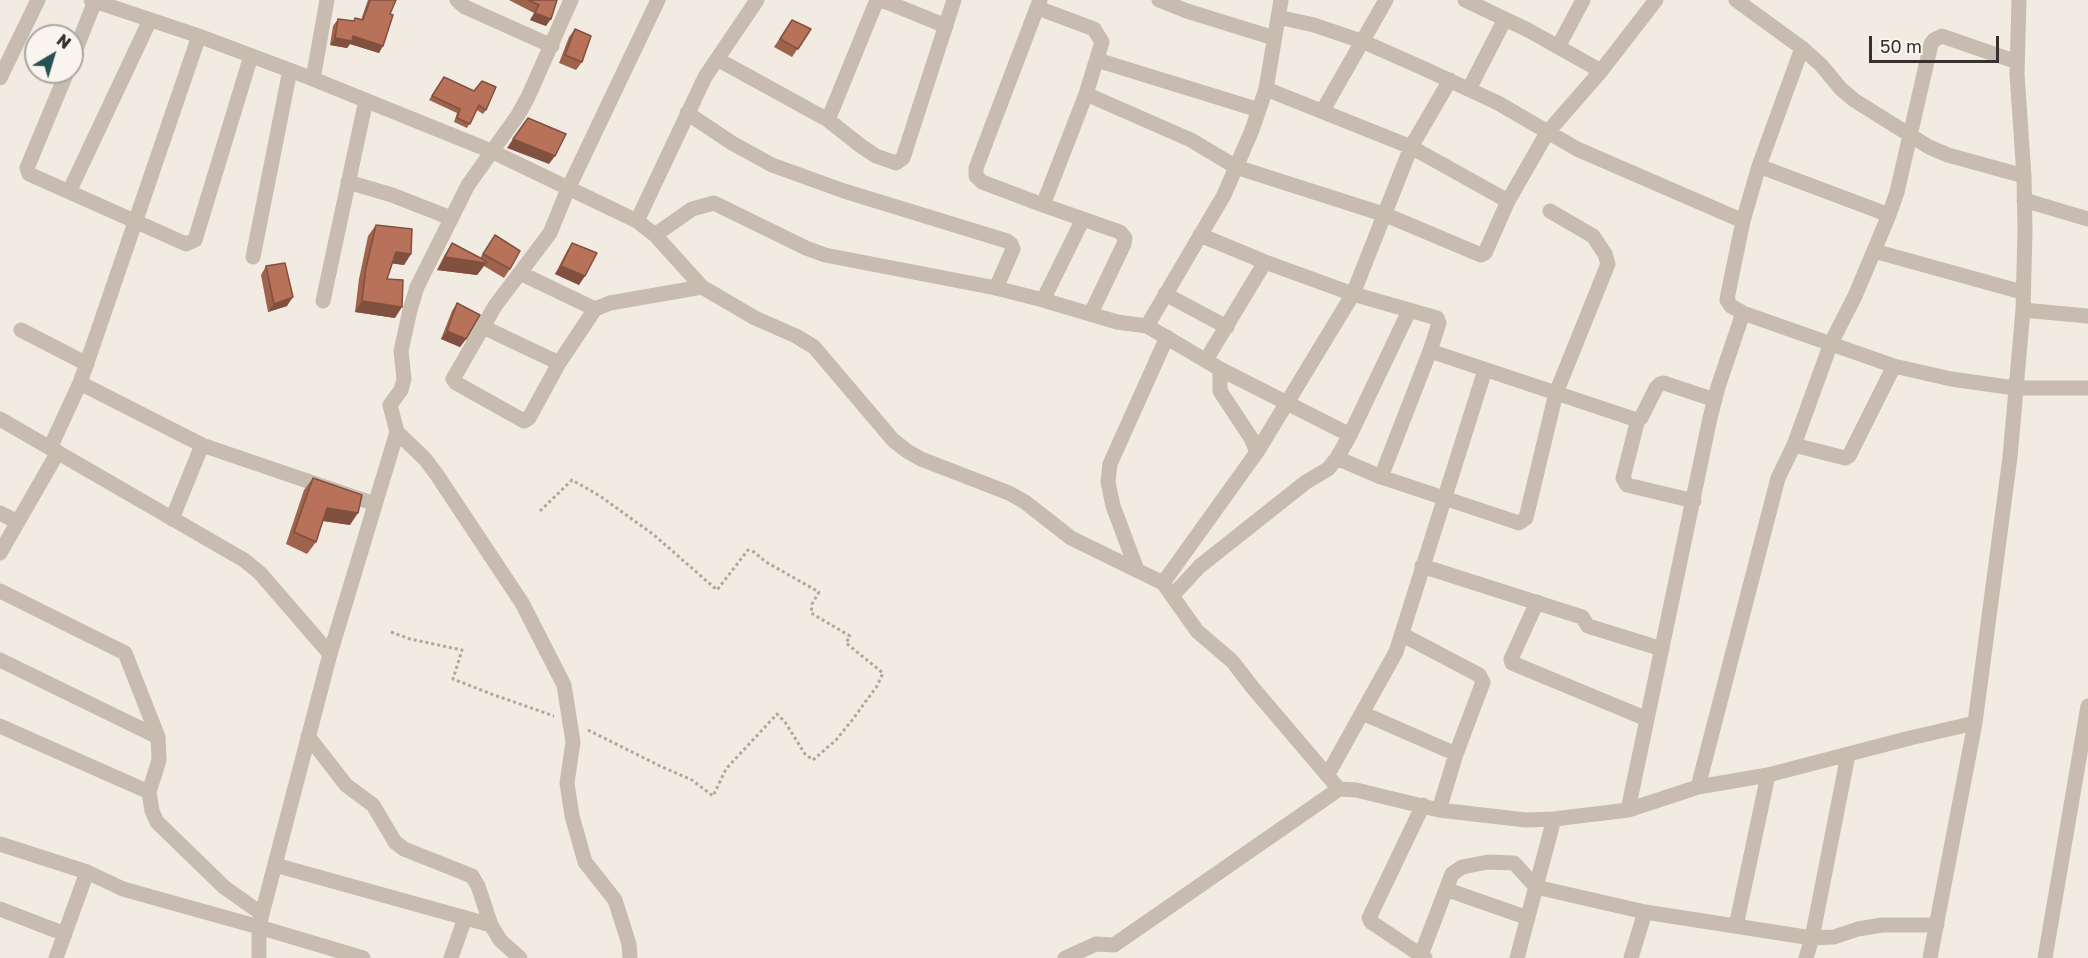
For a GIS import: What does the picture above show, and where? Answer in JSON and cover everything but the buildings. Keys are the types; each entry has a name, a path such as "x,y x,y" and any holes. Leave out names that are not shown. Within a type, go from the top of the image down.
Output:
{"street":[{"path":"0,78 38,0"},
{"path":"314,79 327,0"},
{"path":"457,0 465,7 552,46"},
{"path":"571,0 552,46 518,115 468,185 417,287 401,351 404,379 401,390 390,402 390,409 397,432 437,474 522,603 564,685 573,742 567,783 572,816 585,862 615,900 629,944 630,958"},
{"path":"658,0 568,189 550,233 495,306 453,379 520,421 524,421 529,418 559,363 595,309 610,303 702,287"},
{"path":"637,222 705,77 757,0"},
{"path":"828,120 877,0"},
{"path":"882,0 946,26"},
{"path":"717,59 828,120 876,156 896,163 901,161 954,0"},
{"path":"1159,0 1274,38"},
{"path":"1147,326 1224,195 1236,167 1266,88 1281,0"},
{"path":"1323,110 1386,0"},
{"path":"1465,0 1601,71"},
{"path":"1558,47 1583,0"},
{"path":"1086,94 1191,140 1236,167 1386,215 1481,255 1485,253 1508,201 1547,133 1601,71 1656,0"},
{"path":"1736,0 1802,48 1854,100 1929,147 1948,155 2024,176"},
{"path":"1930,958 1975,723 2010,457 2023,310 2024,176 2017,62 2019,0"},
{"path":"84,26 93,1 130,6 150,20 314,79 491,151 637,222 655,235 702,287 755,318 796,336 814,347 893,440 907,451 921,459 1009,493 1025,502 1071,538 1137,570 1168,590 1197,631 1232,661 1339,789"},
{"path":"1043,205 1086,94 1102,42 1094,30 1039,4 976,168 976,176 982,182 1043,205 1120,232 1125,238 1090,313"},
{"path":"1278,17 1314,25 1364,42 1470,89 1577,149 1743,221"},
{"path":"1470,89 1505,19"},
{"path":"69,192 150,20"},
{"path":"0,553 54,450 80,383 199,36"},
{"path":"1698,787 1778,477 1794,445 1831,343 1855,296 1889,215 1897,192 1931,44 1942,36 2017,62"},
{"path":"1802,48 1743,221 1727,300 1731,306 1743,313 1894,366 1951,379 2015,388 2088,388"},
{"path":"62,84 27,168 29,174 186,244 195,240 251,56"},
{"path":"1096,60 1258,111"},
{"path":"253,257 290,70"},
{"path":"1168,590 1257,452 1353,294 1411,147 1450,80"},
{"path":"1266,88 1411,147 1508,201"},
{"path":"323,301 366,100"},
{"path":"687,113 732,143 772,165 844,191 1007,241 1013,249 996,288"},
{"path":"1760,166 1889,215"},
{"path":"348,182 392,195 451,218"},
{"path":"2024,200 2088,219"},
{"path":"655,235 692,209 714,203 825,255 996,288 1117,322 1147,326 1220,369 1350,435"},
{"path":"1337,458 1381,477 1519,523 1526,518 1556,393 1608,264 1605,254 1593,236 1550,211"},
{"path":"1043,300 1083,219"},
{"path":"1200,235 1265,262 1353,294 1437,318 1439,321 1430,351 1381,477"},
{"path":"1874,251 2022,291"},
{"path":"1206,360 1265,262"},
{"path":"520,273 595,309"},
{"path":"1165,294 1227,327"},
{"path":"2023,310 2088,316"},
{"path":"1168,590 1306,482 1328,469 1350,435 1409,311"},
{"path":"1628,810 1714,400 1743,313"},
{"path":"483,327 559,363"},
{"path":"21,330 87,364"},
{"path":"1137,570 1113,506 1108,482 1110,464 1167,337"},
{"path":"1430,351 1638,419"},
{"path":"1794,445 1847,457 1853,450 1894,366"},
{"path":"1220,369 1220,391 1251,438 1257,452"},
{"path":"1328,774 1396,652 1403,635 1422,566 1485,370"},
{"path":"80,383 202,445 375,504"},
{"path":"1694,501 1626,485 1623,478 1638,419 1641,418 1656,388 1664,383 1714,400"},
{"path":"0,419 244,560 260,573 330,654"},
{"path":"259,958 261,920 274,865 330,654 397,432"},
{"path":"172,519 202,445"},
{"path":"0,513 18,522"},
{"path":"1422,566 1582,617 1588,626 1662,649"},
{"path":"0,591 125,653 158,737 159,760 149,792 157,822 261,920"},
{"path":"1538,602 1511,659 1512,663 1647,719"},
{"path":"1403,635 1479,675 1483,682 1456,754 1439,810"},
{"path":"0,660 158,737"},
{"path":"2045,958 2088,706"},
{"path":"1362,713 1456,754"},
{"path":"1074,956 1096,944 1114,945 1339,789 1356,790 1439,810 1526,820 1554,819 1628,810 1698,787 1768,775 1975,723"},
{"path":"0,726 149,792"},
{"path":"308,736 346,784 373,805 395,842 404,849 472,876 478,886 491,925 500,940 520,958"},
{"path":"1806,958 1812,938 1848,755"},
{"path":"1736,926 1768,775"},
{"path":"1423,805 1369,918 1371,922 1423,956 1452,874 1462,867 1488,861 1514,863 1536,887 1645,912 1812,938 1834,937 1858,929 1882,925 1937,925"},
{"path":"1517,958 1554,819"},
{"path":"0,844 87,872 123,889 261,920 363,958"},
{"path":"274,865 491,925"},
{"path":"56,958 87,872"},
{"path":"1448,890 1528,918"},
{"path":"0,909 65,934"},
{"path":"1631,958 1645,912"},
{"path":"451,958 465,918"}],"path":[{"path":"540,511 572,480 600,496 654,535 717,590 748,550 754,552 766,562 819,591 812,604 811,613 850,636 846,643 883,673 877,686 836,740 813,759 805,754 785,722 777,714 726,769 713,796 692,780 586,729"},
{"path":"391,632 462,650 453,678 559,718"}]}
